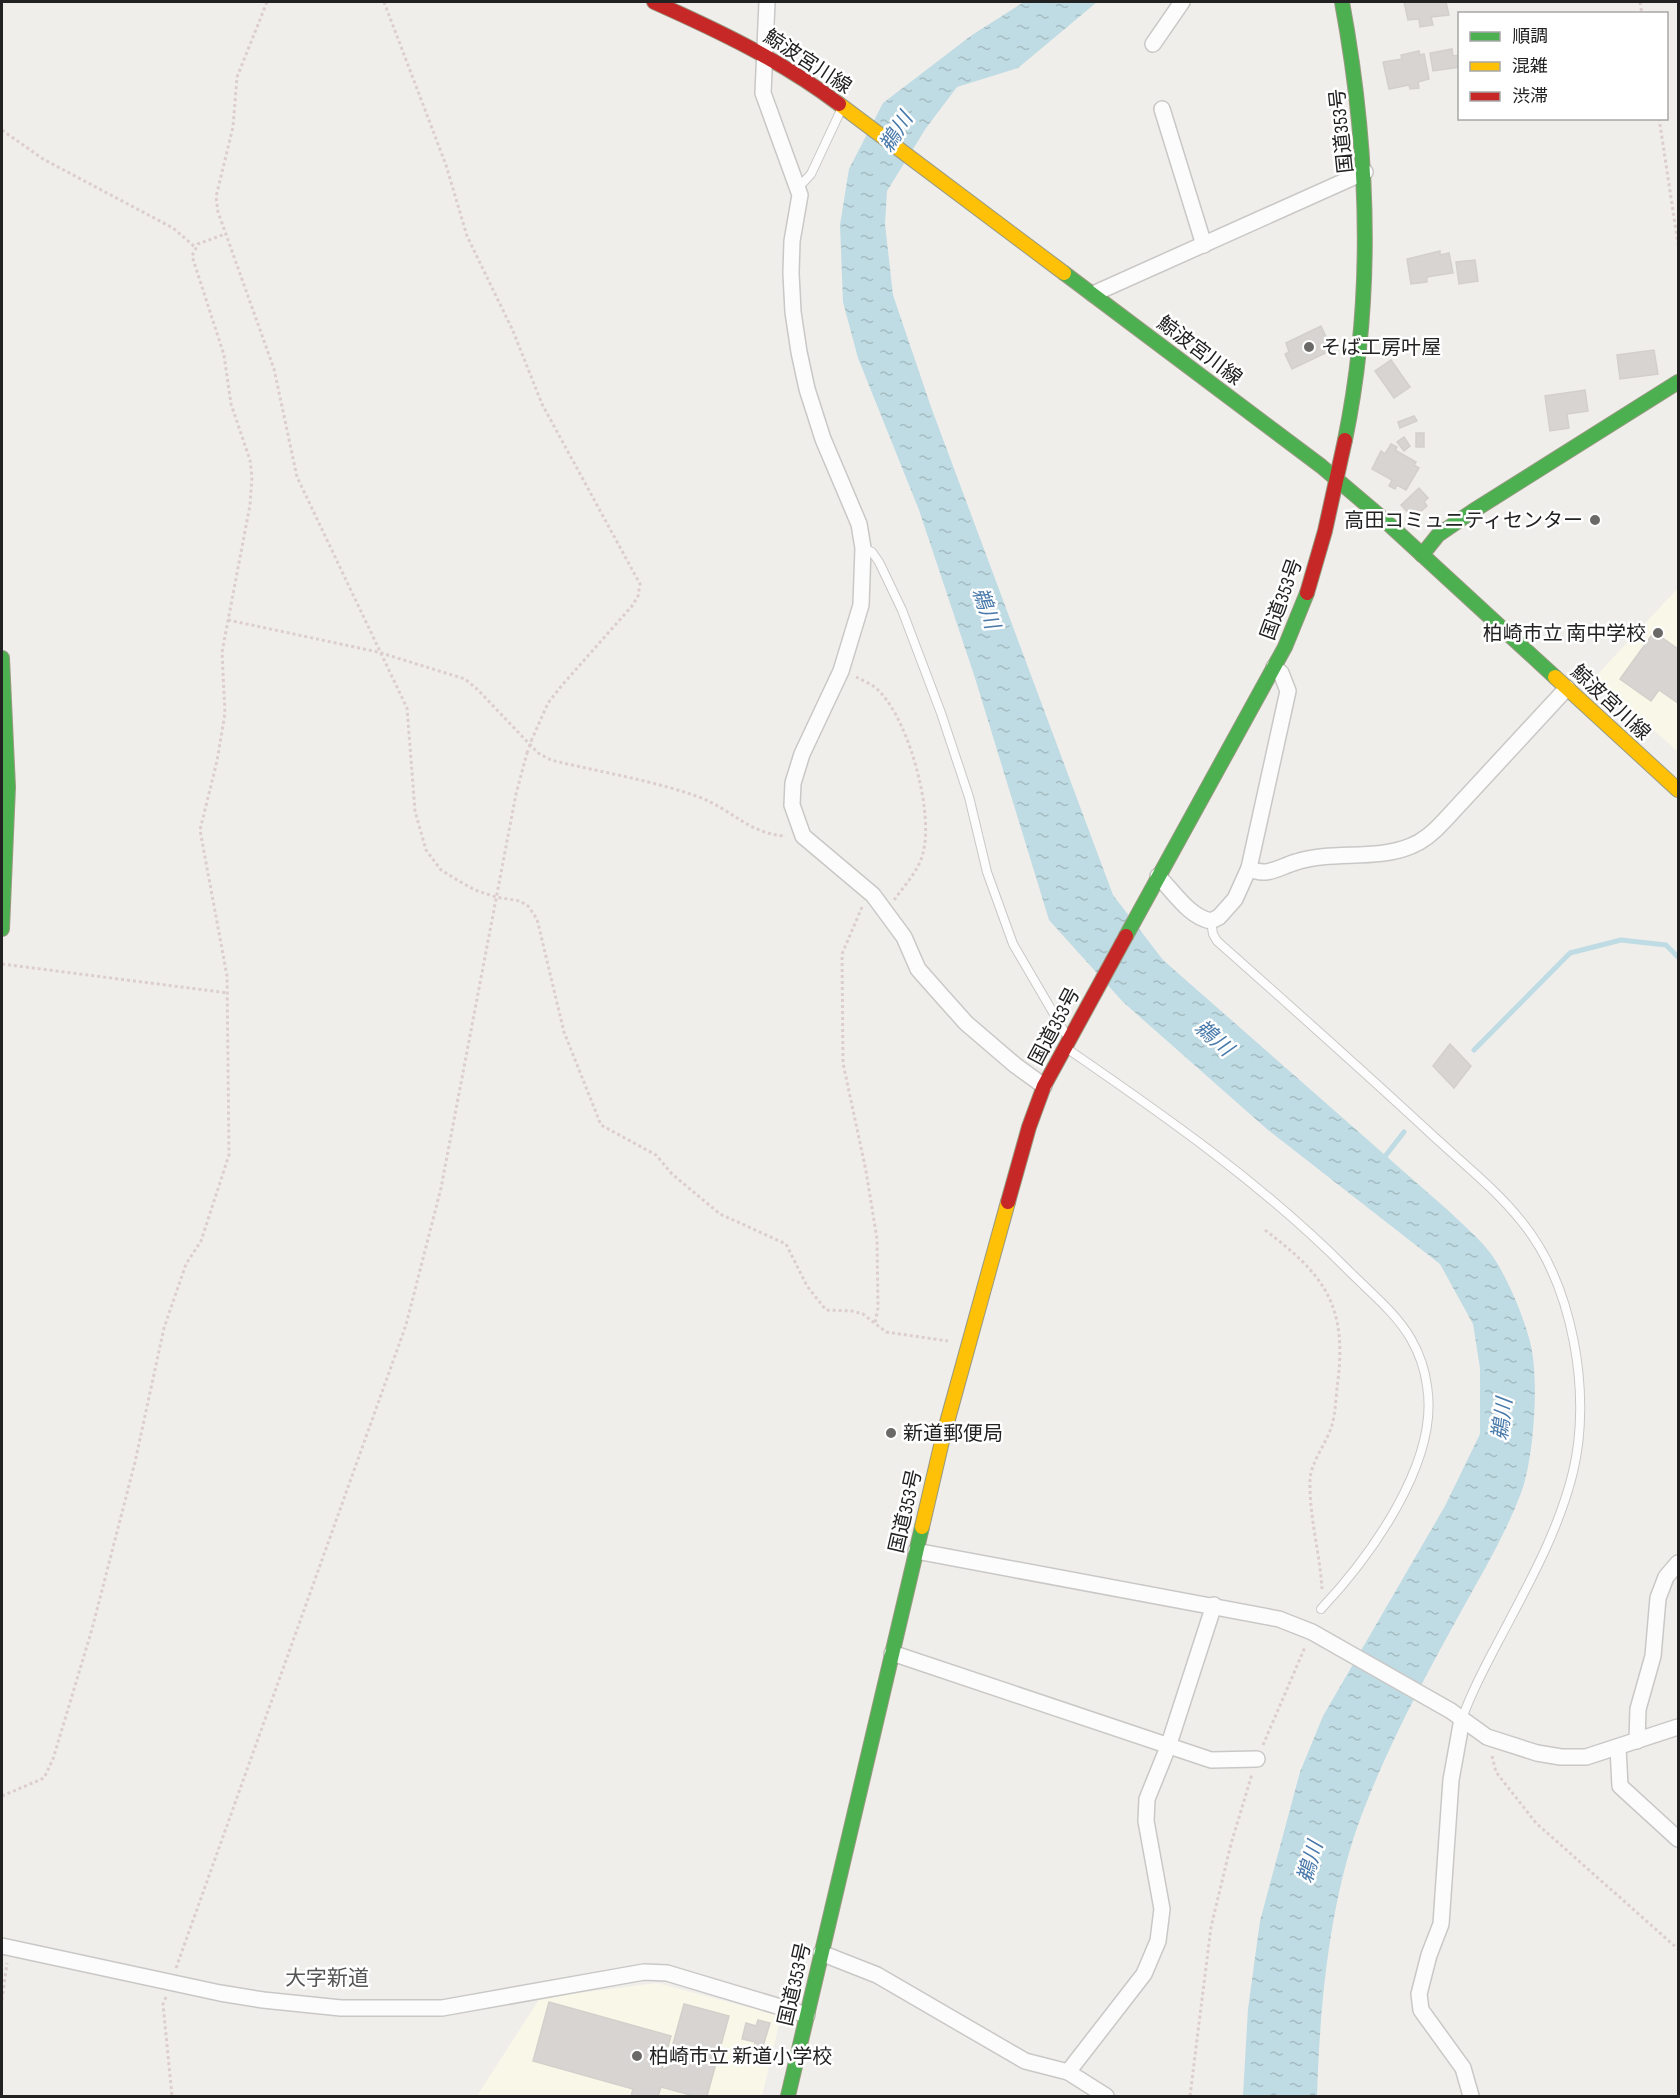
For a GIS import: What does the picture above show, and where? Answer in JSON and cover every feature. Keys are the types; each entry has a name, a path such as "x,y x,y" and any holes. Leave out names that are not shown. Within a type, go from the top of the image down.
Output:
{"main road":[{"name":"鯨波宮川線","path":"654,2 764,54 848,110 1337,480 1678,790"},
{"name":"国道353号","path":"788,2097 916,1551 968,1344 1020,1153 1044,1086 1274,667 1304,602 1337,480 1357,380 1365,305 1368,220 1359,103 1342,2"},
{"path":"1422,555 1438,535 1473,511 1678,382"},
{"path":"2,658 8,787 2,929"}],"street":[{"path":"767,2 763,93 799,187 791,273 793,312 799,351 807,389 823,439 858,524 863,548 864,576 861,605 842,670 808,739 793,783 792,806 803,836 873,895 904,937 918,969 966,1023 1015,1065 1044,1086"},
{"path":"1153,44 1182,2"},
{"path":"1162,109 1204,244"},
{"path":"1093,294 1365,172"},
{"path":"1155,881 1205,920 1211,921 1220,917 1235,899 1249,868 1288,691 1281,673 1274,667"},
{"path":"1249,868 1258,873 1270,872 1299,861 1382,853 1410,846 1432,833 1567,688"},
{"path":"916,1551 1279,1619 1318,1636 1457,1715 1487,1737 1560,1757 1587,1757 1678,1727"},
{"path":"1636,1741 1638,1709 1653,1656 1658,1598 1666,1577 1678,1563"},
{"path":"1068,2072 1144,1974 1158,1941 1162,1909 1146,1809 1214,1605"},
{"path":"892,1653 1211,1760 1257,1759"},
{"path":"1457,1715 1444,1905 1441,1924 1429,1955 1419,1994 1421,2010 1463,2068 1471,2097"},
{"path":"1618,1748 1620,1786 1678,1839"},
{"path":"5,1947 263,2001 341,2008 442,2007 644,1971 667,1973 807,2015"},
{"path":"821,1953 877,1975 1025,2061 1068,2072 1106,2097"}],"lane":[{"path":"799,187 811,174 848,110"},
{"path":"863,548 872,552 879,562 902,610 969,796 987,872 1013,945 1069,1040 1208,1146 1316,1237 1399,1321 1412,1340 1428,1388 1424,1438 1411,1480 1363,1559 1321,1610"},
{"path":"1211,921 1213,934 1217,940 1386,1092 1523,1222 1549,1265 1570,1325 1576,1356 1580,1413 1573,1471 1548,1546 1457,1715"}],"path":[{"path":"267,2 237,77 233,126 216,197 225,234 274,369 297,477 378,652 397,681 407,708 415,811 426,850 441,870 475,890 496,897 520,901 528,906 537,919 564,1032 601,1125 656,1155 672,1174 720,1214 786,1244 807,1286 826,1310 852,1311 863,1314 886,1332 968,1344"},
{"path":"172,2097 163,2004 406,1325 441,1188 516,794 527,753 548,703 632,606 638,596 640,584 547,413 509,321 467,236 447,165 384,2"},
{"path":"1659,120 1678,244"},
{"path":"2,130 43,159 173,228 195,247"},
{"path":"2,1796 44,1778 53,1760 101,1595 135,1462 164,1328 186,1264 201,1241 227,1165 228,993 200,830 217,761 225,713 221,661 250,505 252,477 250,460 231,404 224,355 192,256 195,247 225,234"},
{"path":"228,620 378,652 465,679 538,753 551,760 697,797 726,808 751,828 767,835 803,836"},
{"path":"842,670 880,692 895,714 918,773 925,801 927,820 923,853 917,868 886,911"},
{"path":"873,895 855,920 842,954 843,1063 866,1171 877,1239 878,1308 875,1323"},
{"path":"2,964 228,993"},
{"path":"1264,1230 1294,1252 1321,1284 1336,1309 1340,1361 1332,1424 1310,1478 1312,1522 1322,1585 1321,1610"},
{"path":"1190,2097 1210,1927 1231,1844 1257,1759 1318,1636"},
{"path":"1487,1737 1496,1772 1536,1823 1678,1949"},
{"path":"2,2000 5,1947"}],"shaded area":[{"name":"柏崎市立 南中学校","path":"1678,588 1678,752 1595,677"},
{"name":"柏崎市立 新道小学校","path":"657,1983 781,2016 762,2096 477,2096 540,1998"}],"water":[{"name":"鵜川","path":"1024,2 1097,2 1018,68 957,87 926,128 887,191 885,224 893,295 931,407 1113,895 1163,960 1451,1213 1482,1243 1497,1263 1515,1298 1531,1346 1535,1379 1534,1420 1529,1461 1521,1493 1509,1522 1396,1735 1362,1814 1341,1882 1328,1954 1317,2096 1243,2096 1248,2009 1260,1921 1300,1772 1323,1716 1445,1506 1480,1434 1480,1368 1473,1324 1440,1264 1268,1130 1123,1002 1049,920 975,678 919,510 858,358 843,302 840,225 849,169 883,103 972,35"}],"building":[{"path":"1404,2 1446,2 1449,15 1431,17 1433,25 1420,27 1419,19 1408,20"},
{"path":"1452,49 1453,56 1458,55 1458,67 1433,71 1430,53"},
{"path":"1419,51 1420,55 1424,54 1429,79 1418,82 1419,88 1410,89 1409,85 1389,89 1383,62 1402,59 1401,55"},
{"path":"1440,251 1440,255 1449,253 1453,273 1427,277 1427,282 1411,284 1407,259"},
{"path":"1475,260 1478,281 1459,284 1456,262"},
{"name":"そば工房叶屋","path":"1321,326 1332,350 1292,369 1285,354 1289,352 1286,343"},
{"path":"1654,350 1658,374 1620,379 1617,355"},
{"path":"1391,360 1410,387 1394,398 1375,371"},
{"path":"1585,390 1588,411 1567,414 1569,428 1550,431 1545,396"},
{"path":"1414,416 1417,421 1400,428 1398,422"},
{"path":"1416,433 1424,433 1424,447 1416,447"},
{"path":"1404,437 1410,446 1404,451 1397,442"},
{"path":"1391,444 1397,447 1395,450 1416,462 1414,465 1419,468 1406,490 1397,485 1395,489 1389,486 1392,480 1372,469 1381,451 1385,454"},
{"path":"1419,488 1428,498 1424,502 1427,506 1413,518 1401,505"},
{"path":"1654,632 1678,649 1678,703 1659,690 1651,701 1620,679"},
{"path":"1450,1044 1471,1066 1454,1088 1433,1066"},
{"path":"549,2002 671,2036 662,2068 666,2069 684,2004 729,2016 707,2096 694,2096 661,2087 658,2096 631,2096 633,2089 533,2061"},
{"path":"758,2020 770,2023 761,2053 753,2051 755,2042 742,2039 746,2023 756,2026"}],"waterway":[{"path":"1474,1050 1570,953 1621,940 1666,945 1678,957"},
{"path":"1383,1159 1404,1132"}],"traffic: fast":[{"path":"1342,2 1358,112 1365,221 1361,330 1355,385 1345,440"},
{"path":"1064,273 1321,466 1381,517 1555,677"},
{"path":"1422,555 1438,535 1473,511 1678,382"},
{"path":"1126,936 1285,647 1307,593"},
{"path":"2,658 8,787 2,929"},
{"path":"788,2096 922,1527"}],"traffic: slow":[{"path":"839,104 1064,273"},
{"path":"1555,677 1678,790"},
{"path":"922,1527 943,1437 1008,1202"}],"traffic: jam":[{"path":"654,2 773,60 839,104"},
{"path":"1307,593 1325,531 1345,440"},
{"path":"1008,1202 1029,1127 1044,1086 1126,936"}],"place":[{"name":"そば工房叶屋","path":"1309,347"},
{"name":"高田コミュニティセンター","path":"1595,520"},
{"name":"柏崎市立 南中学校","path":"1658,633"},
{"name":"新道郵便局","path":"891,1433"},
{"name":"柏崎市立 新道小学校","path":"637,2056"}],"district":[{"name":"大字新道","path":"327,1978"}]}
